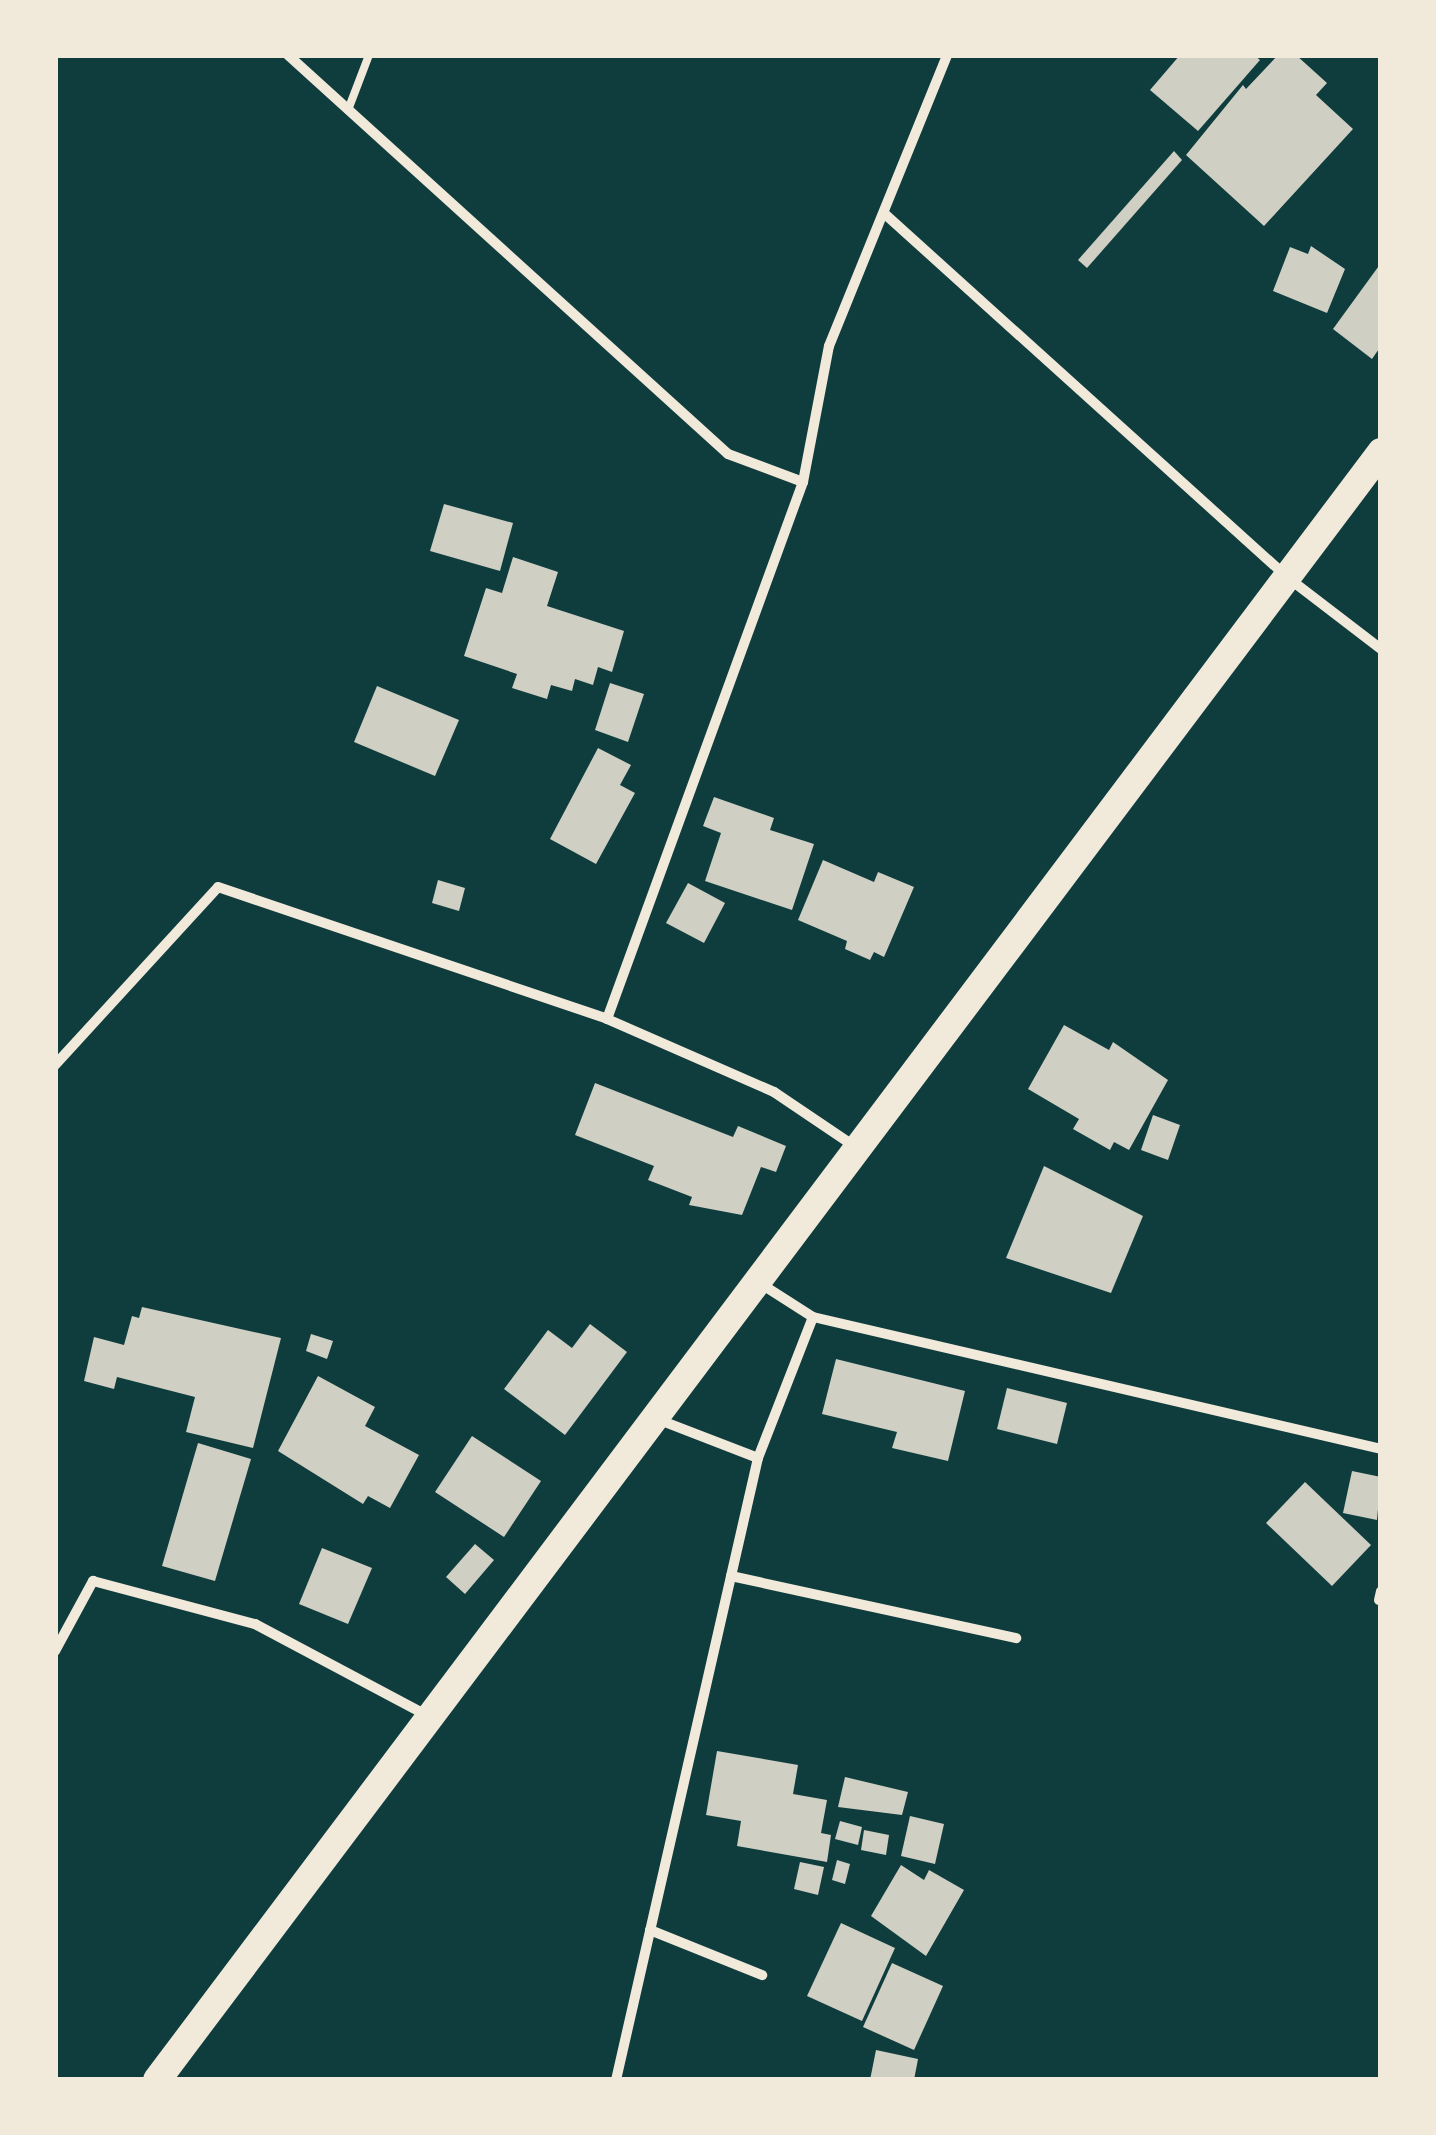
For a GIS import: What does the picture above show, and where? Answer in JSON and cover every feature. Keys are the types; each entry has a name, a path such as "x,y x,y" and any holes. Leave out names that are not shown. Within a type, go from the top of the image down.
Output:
{"highway":[{"path":"157,2080 1381,452"}],"street":[{"path":"288,55 728,454 804,482"},
{"path":"607,1019 804,482 829,346 886,214 946,55"},
{"path":"886,214 1287,577 1381,649"},
{"path":"55,1065 218,887 607,1019 774,1092 857,1147"},
{"path":"757,1281 813,1318 1381,1449"},
{"path":"616,2080 758,1458 813,1318"},
{"path":"656,1419 758,1458"},
{"path":"731,1576 1016,1638"},
{"path":"55,1651 92,1581 255,1624 431,1718"},
{"path":"650,1930 762,1975"}],"lane":[{"path":"348,110 369,55"}],"building":[{"path":"1180,55 1254,55 1260,60 1198,131 1150,90"},
{"path":"1278,55 1296,55 1327,83 1316,95 1353,129 1264,226 1186,155 1243,85 1246,89"},
{"path":"1174,151 1182,160 1087,268 1078,260"},
{"path":"1311,246 1345,269 1327,313 1273,291 1290,247 1308,254"},
{"path":"1381,263 1381,346 1372,359 1333,329"},
{"path":"444,504 513,523 500,571 430,551"},
{"path":"513,557 558,572 547,606 624,631 612,672 598,667 593,685 575,679 572,691 551,685 547,699 512,688 517,674 464,656 486,588 502,593"},
{"path":"610,683 644,694 628,742 595,730"},
{"path":"377,686 459,720 435,776 354,742"},
{"path":"598,748 631,765 620,785 635,793 596,864 550,839"},
{"path":"714,797 774,818 770,830 814,844 792,910 705,881 721,833 703,826"},
{"path":"823,860 874,882 878,872 914,887 884,957 874,952 870,960 845,949 847,941 798,920"},
{"path":"438,880 465,888 459,911 432,903"},
{"path":"688,883 725,903 704,943 666,923"},
{"path":"1064,1025 1109,1050 1113,1042 1168,1080 1129,1150 1114,1142 1110,1150 1073,1129 1079,1119 1028,1089"},
{"path":"595,1083 733,1137 738,1126 786,1146 776,1172 761,1167 742,1215 689,1205 692,1197 648,1180 654,1166 575,1135"},
{"path":"1153,1115 1180,1125 1168,1160 1141,1150"},
{"path":"1044,1166 1143,1216 1111,1293 1006,1258"},
{"path":"142,1307 281,1338 253,1448 186,1432 195,1397 117,1377 114,1389 84,1381 94,1337 124,1345 132,1316 139,1318"},
{"path":"590,1324 627,1352 565,1435 504,1389 548,1330 572,1348"},
{"path":"311,1334 333,1341 327,1359 306,1351"},
{"path":"836,1359 965,1391 948,1461 892,1448 897,1432 822,1414"},
{"path":"318,1376 375,1407 365,1426 419,1455 390,1508 368,1496 363,1504 278,1451"},
{"path":"1007,1388 1067,1403 1057,1444 997,1429"},
{"path":"472,1436 541,1481 504,1537 435,1492"},
{"path":"198,1443 251,1459 215,1581 162,1566"},
{"path":"1352,1471 1381,1477 1377,1520 1343,1513"},
{"path":"1305,1482 1371,1545 1332,1586 1266,1523"},
{"path":"475,1544 494,1560 465,1594 446,1577"},
{"path":"322,1548 372,1568 348,1624 299,1604"},
{"path":"717,1751 798,1765 793,1794 827,1800 821,1833 831,1835 827,1862 737,1846 741,1821 706,1815"},
{"path":"845,1777 908,1792 902,1815 838,1807"},
{"path":"910,1816 944,1824 935,1864 901,1856"},
{"path":"840,1821 862,1827 858,1845 835,1839"},
{"path":"864,1830 889,1835 886,1855 861,1850"},
{"path":"837,1860 850,1864 845,1884 832,1880"},
{"path":"800,1862 824,1867 818,1895 794,1889"},
{"path":"901,1865 924,1880 929,1870 964,1890 926,1956 871,1916"},
{"path":"841,1923 895,1948 862,2021 807,1996"},
{"path":"892,1963 943,1986 914,2050 863,2027"},
{"path":"876,2050 918,2059 914,2080 870,2080"}]}
